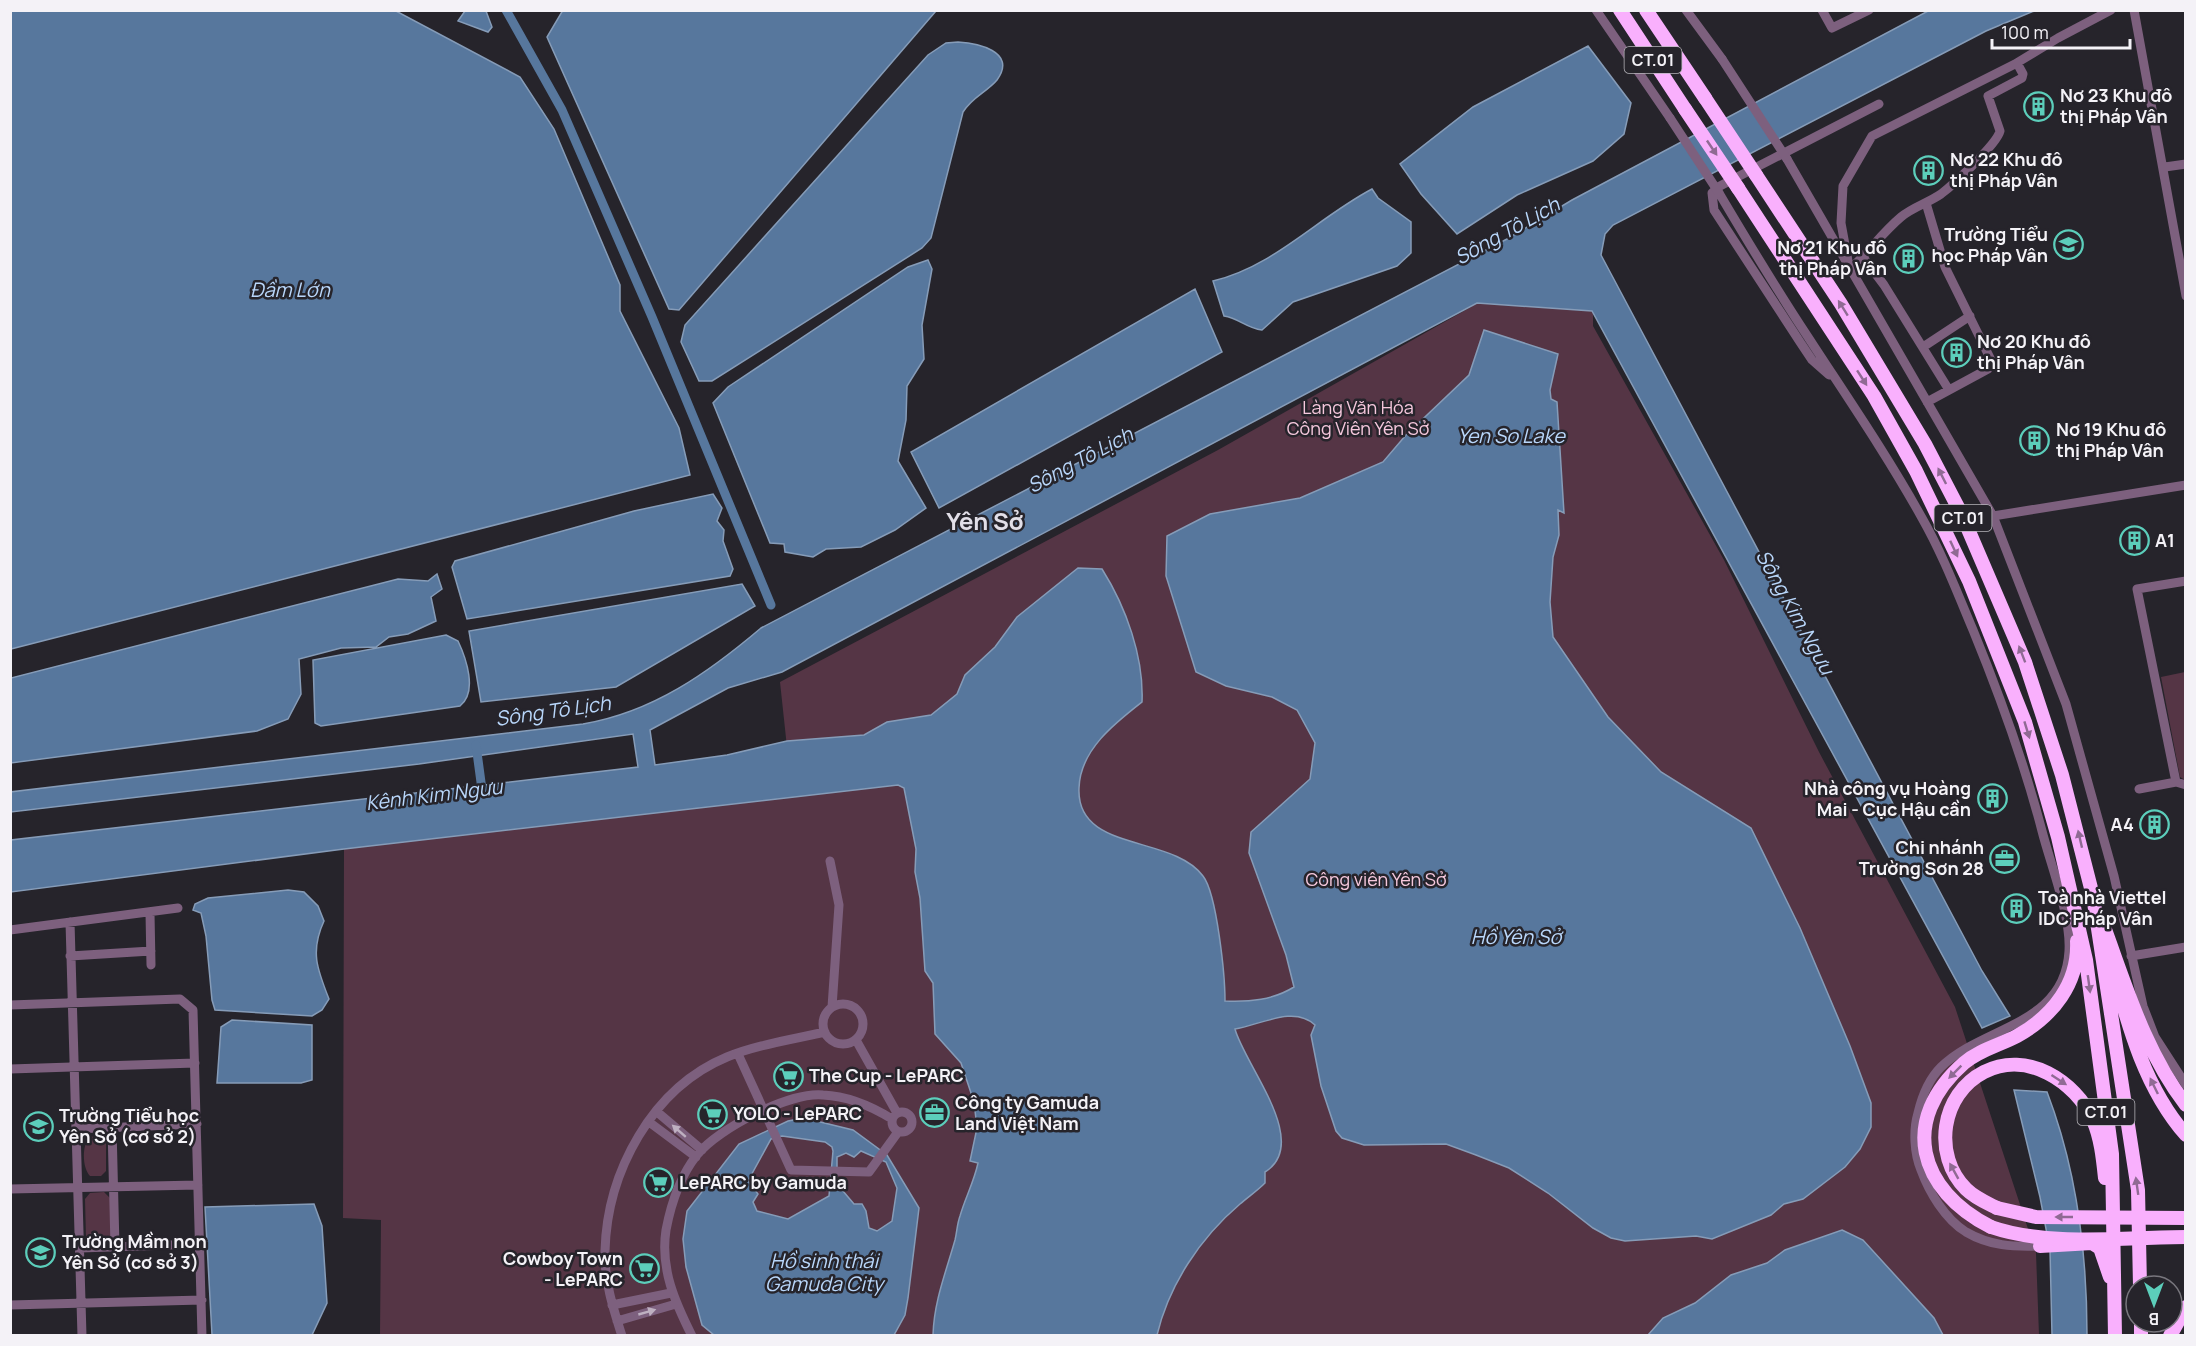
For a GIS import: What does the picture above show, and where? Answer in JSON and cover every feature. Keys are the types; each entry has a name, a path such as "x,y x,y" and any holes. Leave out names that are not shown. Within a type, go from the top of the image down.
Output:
{"highway":[{"name":"CT.01","path":"1620,10 1874,396 1916,471 1969,581 2025,722 2058,837 2086,960 2112,1154 2115,1335"},
{"name":"CT.01","path":"1646,10 1890,382 1962,515 2002,604 2036,695 2077,825 2093,897 2138,1190 2140,1274"},
{"path":"2093,897 2148,1042 2168,1082 2186,1105"},
{"path":"2093,897 2128,1026 2164,1107 2186,1135"},
{"path":"2074,906 2076,961 2068,987 2061,999 2031,1028 1966,1061 1941,1088 1931,1105 1925,1147 1929,1167 1952,1202 1969,1216 2012,1234 2038,1237 2186,1237"},
{"path":"2115,1319 2110,1277 2104,1162 2093,1121 2066,1084 2039,1068 2023,1065 1986,1070 1966,1085 1950,1109 1946,1127 1948,1160 1967,1190 1997,1208 2036,1217 2186,1218"},
{"path":"2044,1246 2092,1243 2100,1248 2110,1277"},
{"path":"2170,1335 2186,1307"}],"street":[{"path":"1596,10 1719,194 1877,441 1923,520 1979,644 2028,777 2064,914 2069,950 2060,984 2040,1009 2024,1021 1958,1054 1940,1067 1929,1083 1916,1119 1918,1165 1929,1190 1960,1229 1979,1240 2009,1247 2044,1246"},
{"path":"1686,10 1722,59 1787,159 1993,516 2066,704 2094,800 2143,1006 2155,1037 2186,1085"},
{"path":"1822,10 1832,28 1869,10"},
{"path":"1850,269 1841,223 1843,186 1872,136 2017,63 2111,10"},
{"path":"2134,10 2186,296"},
{"path":"1850,269 1863,257 1880,235 1907,212 1943,193 2000,135 1988,96 2022,78 2023,74 2017,63"},
{"path":"1836,380 1812,360 1800,342 1714,210 1712,193 1720,186 1879,104"},
{"path":"2164,167 2186,164"},
{"path":"1926,203 1945,267 1990,356 1991,364 1927,402"},
{"path":"1863,257 1923,347 1948,390"},
{"path":"1923,347 1970,316"},
{"path":"1993,516 2186,485"},
{"path":"2139,789 2181,784 2137,589 2186,581"},
{"path":"830,861 839,905 832,1007 824,1018 825,1032 836,1043 846,1044 855,1040 863,1027 860,1012 847,1004 832,1007"},
{"path":"10,930 178,908"},
{"path":"150,913 151,964"},
{"path":"69,922 82,1335"},
{"path":"2131,956 2186,946"},
{"path":"70,956 151,951"},
{"path":"10,1005 180,999 193,1010 202,1335"},
{"path":"622,1335 612,1305 604,1252 609,1209 628,1153 656,1111 669,1096 697,1075 727,1057 825,1032"},
{"path":"855,1040 895,1116 892,1125 898,1132"},
{"path":"692,1335 671,1293 666,1233 675,1193 699,1154 734,1125 763,1111 777,1104 821,1094 870,1106 895,1116 907,1113 912,1122 908,1130 898,1132 869,1172 791,1170 776,1141 770,1126 763,1111 738,1054"},
{"path":"10,1069 195,1063"},
{"path":"656,1111 699,1154"},
{"path":"649,1122 699,1154"},
{"path":"76,1129 196,1124"},
{"path":"112,1127 115,1247"},
{"path":"10,1189 198,1185"},
{"path":"80,1248 200,1244"},
{"path":"612,1305 671,1293"},
{"path":"10,1305 202,1300"},
{"path":"617,1321 676,1304"}],"green space":[{"name":"Công viên Yên Sở","path":"1476,301 1593,311 1593,326 1724,560 1819,752 1955,1007 2036,1253 2039,1335 380,1335 381,1220 343,1218 344,849 792,794 780,682 1218,450 1471,307"},
{"path":"2186,672 2185,780 2180,777 2161,677"},
{"path":"101,1136 106,1142 106,1171 101,1176 90,1176 84,1162 85,1146 89,1137"},
{"path":"104,1192 110,1198 111,1237 105,1244 91,1245 86,1238 85,1199 90,1193"}],"water":[{"name":"Đầm Lớn","path":"11,10 396,11 520,77 554,129 620,285 620,311 679,428 690,475 11,649"},
{"path":"563,10 936,11 679,310 669,309 547,37"},
{"path":"465,11 486,11 492,27 488,32 458,21"},
{"name":"Hồ Yên Sở","path":"1928,11 2034,11 1986,31 1613,225 1605,234 1601,255 1982,971 2010,1016 1982,1028 1592,311 1477,303 782,672 728,688 650,730 655,765 727,755 787,741 864,735 887,722 931,715 957,694 965,675 995,647 1017,617 1078,568 1102,569 1119,599 1132,633 1140,668 1142,702 1110,728 1085,761 1079,788 1082,809 1093,823 1109,833 1170,854 1189,863 1203,876 1216,917 1224,973 1225,1001 1252,1000 1278,995 1294,987 1286,955 1249,853 1251,832 1310,779 1315,743 1297,710 1272,697 1226,686 1196,672 1166,576 1167,536 1210,514 1300,498 1383,462 1406,435 1469,375 1484,330 1558,354 1550,390 1551,399 1557,402 1564,513 1558,510 1559,535 1553,557 1550,602 1553,637 1608,717 1661,772 1751,828 1800,928 1850,1046 1871,1103 1871,1127 1860,1149 1845,1167 1803,1199 1784,1204 1771,1215 1712,1239 1696,1236 1625,1241 1611,1238 1593,1228 1548,1193 1509,1168 1446,1144 1364,1145 1342,1138 1336,1131 1321,1086 1311,1035 1315,1025 1307,1019 1287,1016 1235,1029 1279,1123 1281,1142 1278,1159 1265,1172 1265,1183 1225,1217 1199,1247 1169,1298 1157,1335 933,1335 941,1287 959,1219 978,1163 970,1161 977,1128 974,1102 961,1063 935,1034 933,983 925,971 920,898 915,872 916,849 904,788 898,785 344,849 11,892 11,840 638,767 633,734 419,764 11,812 10,792 583,724 633,710 700,675 761,628 1507,239 1572,200"},
{"path":"946,43 975,44 992,50 999,55 1002,70 997,80 963,112 931,238 922,248 712,381 699,381 681,342 685,325 928,55"},
{"path":"1588,46 1631,103 1624,134 1593,161 1517,195 1457,234 1421,194 1400,164 1473,107"},
{"path":"1372,189 1378,198 1411,222 1411,253 1397,266 1293,302 1262,330 1224,316 1213,281 1235,274 1276,253"},
{"path":"928,260 932,269 922,325 924,359 907,386 906,420 898,461 926,508 895,530 861,547 826,549 813,557 785,552 784,544 770,543 713,403 728,387 908,267"},
{"path":"1195,289 1222,352 939,508 911,452"},
{"path":"713,494 722,508 717,521 724,530 723,541 733,569 730,576 467,619 452,567 455,561 634,511"},
{"path":"437,574 442,589 431,597 436,621 408,634 389,637 376,647 341,648 299,659 301,694 288,719 257,731 11,763 11,678 398,579 428,581"},
{"path":"742,584 755,606 616,687 481,702 469,631"},
{"path":"446,635 458,641 469,675 468,692 460,706 321,726 315,723 313,660"},
{"path":"288,890 304,892 318,906 324,921 316,951 318,969 329,999 322,1010 312,1016 215,1010 206,936 201,913 193,910 195,904 208,898"},
{"path":"232,1020 312,1025 312,1080 301,1083 217,1083 221,1027"},
{"path":"2014,1090 2047,1092 2066,1151 2082,1243 2087,1335 2052,1335 2050,1250 2040,1197"},
{"name":"Hồ sinh thái Gamuda City","path":"804,1118 853,1130 887,1155 919,1208 905,1315 894,1335 714,1335 702,1325 686,1267 683,1239 687,1211 739,1144 788,1121","holes":["782,1136 825,1142 832,1147 833,1151 829,1196 788,1219 757,1211 753,1202 758,1194 748,1181 771,1139","861,1151 886,1162 897,1188 892,1221 877,1231 869,1228 866,1211 862,1204 854,1204 837,1184 837,1157 846,1153 854,1157"]},
{"path":"314,1204 322,1226 327,1303 312,1335 212,1335 205,1207"},
{"path":"1842,1230 1863,1240 1934,1318 1943,1335 1648,1335 1663,1318 1695,1303 1731,1275 1767,1263 1785,1250"}],"waterway":[{"path":"506,10 562,110 652,317 771,605"},
{"name":"Kênh Kim Ngưu","path":"476,745 483,797"}],"place":[{"name":"Nơ 23 Khu đô thị Pháp Vân","path":"2039,106"},
{"name":"Nơ 22 Khu đô thị Pháp Vân","path":"1929,170"},
{"name":"Trường Tiểu học Pháp Vân","path":"2069,245"},
{"name":"Nơ 21 Khu đô thị Pháp Vân","path":"1908,258"},
{"name":"Nơ 20 Khu đô thị Pháp Vân","path":"1956,352"},
{"name":"Nơ 19 Khu đô thị Pháp Vân","path":"2035,440"},
{"name":"A1","path":"2134,541"},
{"name":"Nhà công vụ Hoàng Mai - Cục Hậu cần","path":"1992,799"},
{"name":"A4","path":"2155,825"},
{"name":"Chi nhánh Trường Sơn 28","path":"2005,858"},
{"name":"Toà nhà Viettel IDC Pháp Vân","path":"2017,908"},
{"name":"The Cup - LePARC","path":"788,1076"},
{"name":"Công ty Gamuda Land Việt Nam","path":"934,1113"},
{"name":"YOLO - LePARC","path":"712,1114"},
{"name":"Trường Tiểu học Yên Sở (cơ sở 2)","path":"38,1126"},
{"name":"LePARC by Gamuda","path":"658,1183"},
{"name":"Trường Mầm non Yên Sở (cơ sở 3)","path":"41,1252"},
{"name":"Cowboy Town - LePARC","path":"644,1269"}],"district":[{"name":"Yên Sở","path":"985,522"}],"water label":[{"name":"Sông Tô Lịch","path":"1507,231"},
{"name":"Yen So Lake","path":"1511,436"},
{"name":"Sông Tô Lịch","path":"1080,460"},
{"name":"Sông Kim Ngưu","path":"1795,612"},
{"name":"Sông Tô Lịch","path":"553,711"}],"park label":[{"name":"Làng Văn Hóa Công Viên Yên Sở","path":"1358,418"}]}
